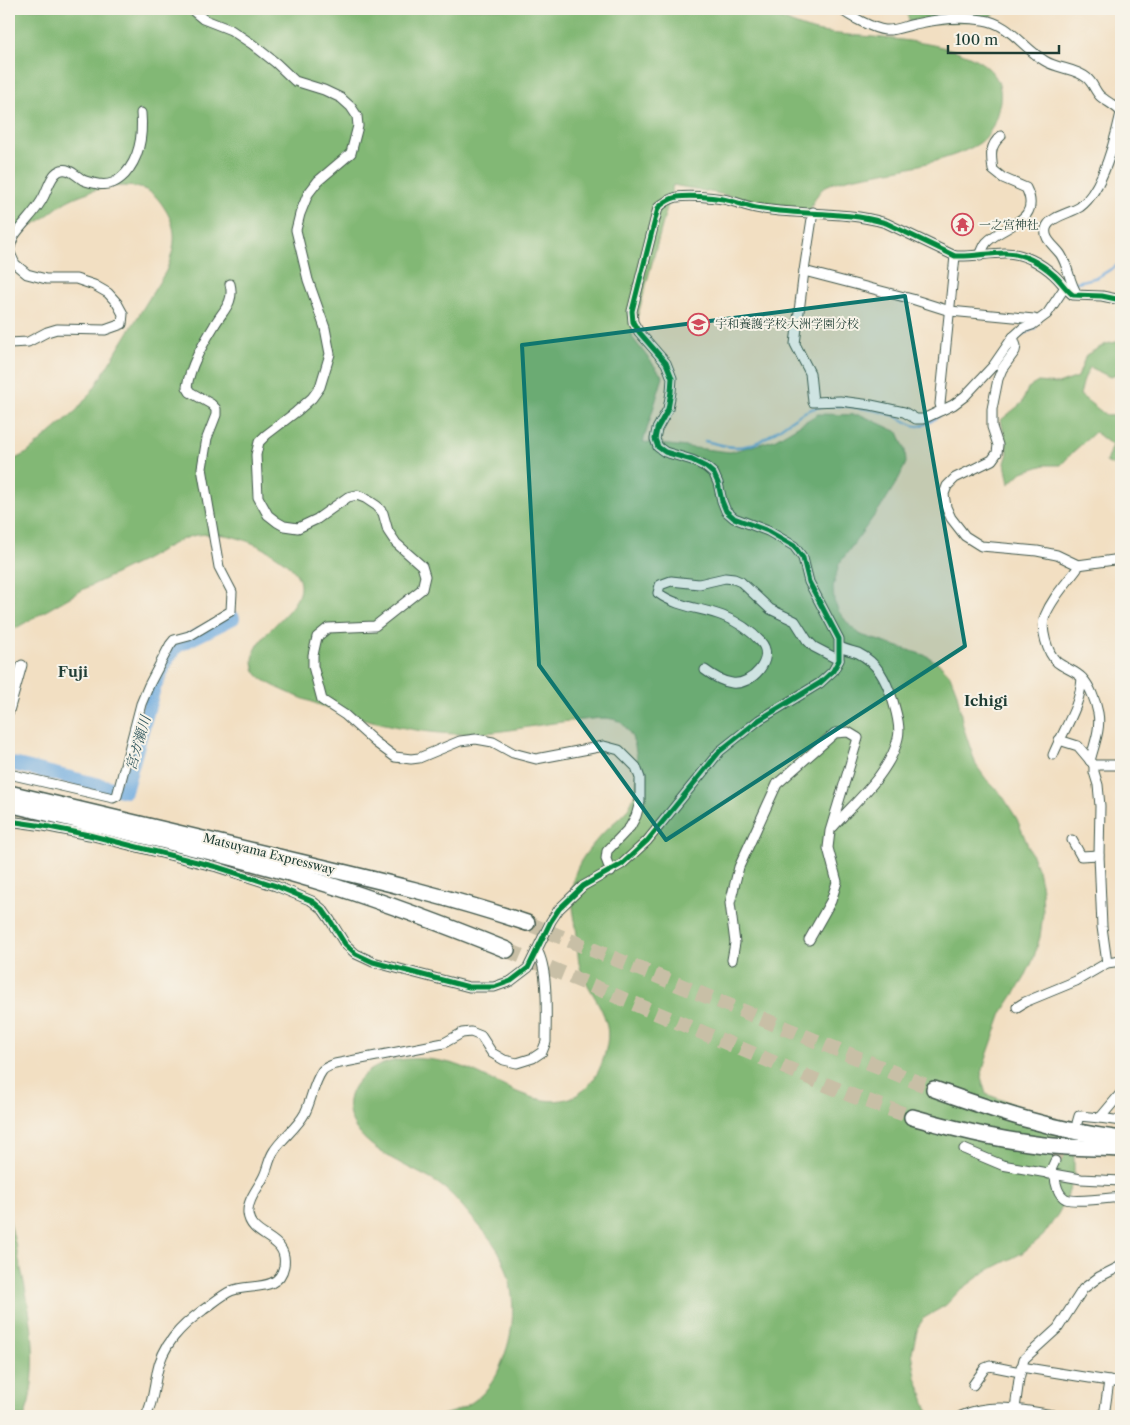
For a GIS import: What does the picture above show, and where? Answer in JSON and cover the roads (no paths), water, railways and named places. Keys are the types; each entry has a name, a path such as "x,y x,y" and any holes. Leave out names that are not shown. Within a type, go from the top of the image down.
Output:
{"highway":[{"name":"Matsuyama Expressway","path":"9,793 414,890 488,910 527,923"},
{"name":"Matsuyama Expressway","path":"9,804 185,846 287,873 408,912 508,950"},
{"path":"934,1089 997,1111 1055,1127 1090,1135 1121,1139"},
{"path":"912,1117 942,1126 1026,1142 1067,1147 1121,1149"},
{"path":"1055,1127 1121,1132"},
{"path":"1026,1142 1060,1152 1121,1158"}],"street":[{"path":"191,9 203,19 231,30 252,44 276,62 295,81 324,90 341,98 352,107 357,116 358,126 352,153 318,181 308,194 296,230 308,280 325,328 330,354 320,387 312,398 259,442 256,455 258,497 268,515 277,522 284,526 298,528 317,519 348,497 357,495 365,498 377,506 383,513 388,530 396,543 422,566 425,576 422,589 375,626 328,628 317,637 312,666 322,700 345,715 395,757 418,758 455,743 476,739 492,742 513,753 536,759 604,746 619,750 636,767 640,778 640,802 630,827 607,851 606,859 611,872"},
{"path":"841,9 847,14 883,30 892,30 936,19 983,20 998,23 1045,61 1056,67 1086,76 1092,82 1099,95 1114,104 1121,113 1106,165 1090,196 1079,208 1052,221 1047,226 1047,239 1060,253 1066,264 1069,280 1077,294"},
{"path":"9,343 28,342 56,329 105,330 122,324 123,314 108,293 94,285 76,280 46,278 27,274 15,264 9,251 14,237 43,199 49,183 57,171 68,170 83,180 108,185 117,181 131,167 138,154 142,126 141,113"},
{"path":"980,256 987,242 1022,221 1029,210 1031,197 1026,188 1003,178 993,170 991,157 994,142 1001,136"},
{"path":"9,821 89,835 217,866 276,886 312,901 322,910 345,944 356,954 373,962 469,987 494,988 511,981 528,968 559,909 583,886 611,872 647,841 720,751 759,720 820,683 833,671 839,660 839,639 809,582 803,558 794,546 768,531 734,518 726,511 718,482 714,474 706,466 665,452 658,447 655,439 657,429 668,409 672,378 666,363 639,332 633,322 632,311 658,208 664,202 678,197 723,199 756,208 813,212 874,220 886,223 955,256 980,256 1006,252 1023,256 1037,262 1055,275 1073,295 1102,296 1121,300"},
{"path":"813,212 795,344 810,373 813,402 840,401 871,404 904,412 916,419 923,419 965,396 993,366 1023,328 1032,325 1047,314 1065,287"},
{"path":"942,410 940,404 955,256"},
{"path":"804,271 912,299 950,311 1034,319 1038,321"},
{"path":"9,774 113,798 117,796 142,704 149,685 170,645 174,640 189,636 231,611 232,592 219,567 202,468 207,438 216,415 216,409 190,392 187,387 188,378 206,340 228,305 232,292 230,284"},
{"path":"1014,340 1015,351 998,378 992,409 992,427 998,445 997,453 992,460 955,478 947,486 944,494 951,518 965,536 981,546 1037,551 1057,555 1078,565 1121,559"},
{"path":"1078,565 1056,597 1045,616 1043,624 1044,636 1054,660 1082,678 1098,713 1099,728 1092,763 1098,785 1100,806 1099,855 1102,927 1107,963"},
{"path":"705,670 726,682 734,684 744,682 756,675 763,666 766,653 764,644 749,630 724,617 668,601 658,593 660,585 664,582 699,584 725,578 741,582 770,608 794,621 814,647 839,660"},
{"path":"830,831 878,779 893,753 898,738 899,726 887,683 878,669 857,652 840,647"},
{"path":"9,711 22,665"},
{"path":"1053,755 1079,701 1082,678"},
{"path":"732,960 735,943 730,903 732,894 739,867 770,796 777,784 835,733 848,732 858,738 830,831 828,848 837,882 831,901 809,940"},
{"path":"1059,740 1078,746 1092,763 1121,766"},
{"path":"1072,840 1081,856 1099,855"},
{"path":"146,1416 164,1351 182,1328 202,1311 231,1291 247,1287 268,1286 280,1278 284,1266 284,1254 280,1245 261,1233 252,1224 248,1213 251,1200 264,1176 273,1152 298,1125 316,1082 324,1069 335,1064 444,1042 470,1032 481,1036 492,1053 504,1060 517,1063 533,1058 542,1052 546,1042 544,971 542,959 537,950"},
{"path":"1018,1007 1025,1002 1076,981 1107,963 1121,961"},
{"path":"1100,1118 1121,1094"},
{"path":"1077,1123 1079,1116 1121,1121"},
{"path":"964,1149 1002,1165 1052,1175 1121,1181"},
{"path":"1055,1161 1052,1175 1060,1193 1066,1199 1080,1201 1121,1197"},
{"path":"1015,1413 1024,1360 1058,1328 1083,1289 1121,1266"},
{"path":"973,1385 984,1368 990,1366 1121,1383"},
{"path":"1104,1416 1109,1381"},
{"path":"961,1416 969,1412 1004,1407 1015,1413 1059,1416"}],"waterway":[{"path":"1073,283 1098,277 1121,263"},
{"path":"1020,336 1035,328"},
{"path":"705,441 732,447 748,445 771,435 801,414 825,406 877,411 893,415 912,425 918,426 927,424 939,416"},
{"name":"宮ガ瀬川","path":"9,763 125,791 154,688 168,658 177,646 233,618"}],"tunnel":[{"path":"527,923 934,1089"},
{"path":"507,950 853,1096 912,1117"},
{"path":"1055,1161 1075,1127"}],"place":[{"name":"一之宮神社","path":"963,225"},
{"name":"宇和養護学校大洲学園分校","path":"699,324"}],"district":[{"name":"Fuji","path":"73,672"},
{"name":"Ichigi","path":"986,701"}]}
